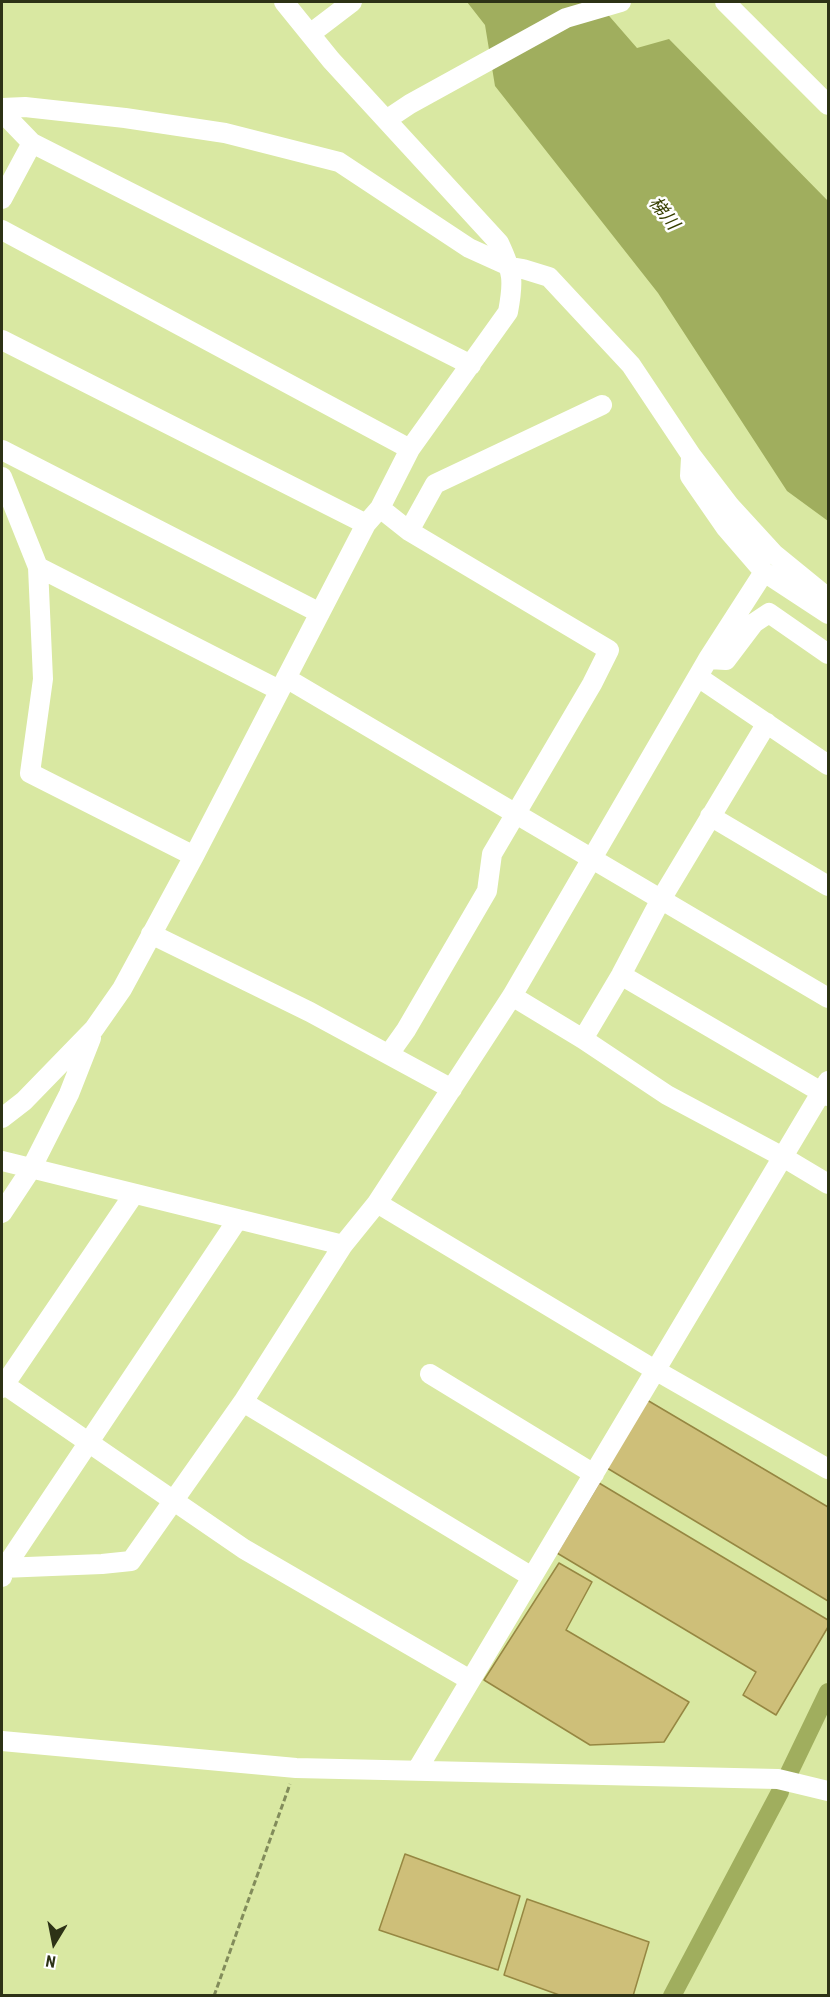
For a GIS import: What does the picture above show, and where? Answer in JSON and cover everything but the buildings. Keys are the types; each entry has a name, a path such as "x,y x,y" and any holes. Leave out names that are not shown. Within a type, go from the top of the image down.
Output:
{"street":[{"path":"2,1118 24,1101 94,1029 122,989 194,856 366,524 380,508 410,449 508,312 513,286 511,267 499,243 386,120 284,2"},
{"path":"310,34 352,2"},
{"path":"386,120 410,104 566,18 621,2"},
{"path":"725,2 828,105"},
{"path":"2,110 25,107 225,133 339,162 469,248 511,267 549,277 631,365 691,455 730,506 774,554 828,598"},
{"path":"2,110 32,143 471,365"},
{"path":"2,199 32,143"},
{"path":"2,231 410,449"},
{"path":"2,340 366,524"},
{"path":"410,531 435,484 602,405"},
{"path":"2,450 320,613"},
{"path":"691,455 690,476 726,528 764,572 828,614"},
{"path":"2,477 38,567 43,679 30,773 194,856"},
{"path":"380,508 410,531 609,650 592,684 492,854 486,891 406,1030 389,1054"},
{"path":"38,567 283,684 515,812 591,860 828,998"},
{"path":"2,1573 131,1561 243,1402 344,1245 377,1203 512,996 708,659 764,572"},
{"path":"708,659 726,660 754,623 769,613 828,654"},
{"path":"699,677 828,765"},
{"path":"583,1039 621,975 660,901 767,723"},
{"path":"710,816 828,886"},
{"path":"151,934 310,1012 452,1089"},
{"path":"417,1770 783,1157 826,1090 621,975"},
{"path":"512,996 583,1039 667,1095 783,1157 828,1184"},
{"path":"2,1214 31,1169 69,1094 94,1029"},
{"path":"2,1161 344,1245"},
{"path":"134,1194 2,1385 244,1549 470,1680"},
{"path":"377,1203 655,1370 828,1469"},
{"path":"2,1573 238,1219"},
{"path":"430,1374 594,1474"},
{"path":"243,1402 532,1577"},
{"path":"2,1741 296,1768 561,1776 778,1779 828,1791"}],"path":[{"path":"214,1995 296,1768"}],"water":[{"name":"梯川","path":"467,2 597,2 637,48 669,39 828,201 828,521 787,491 658,293 495,86 485,25"}],"waterway":[{"path":"789,1773 828,1692"},
{"path":"672,1996 780,1792"}]}
